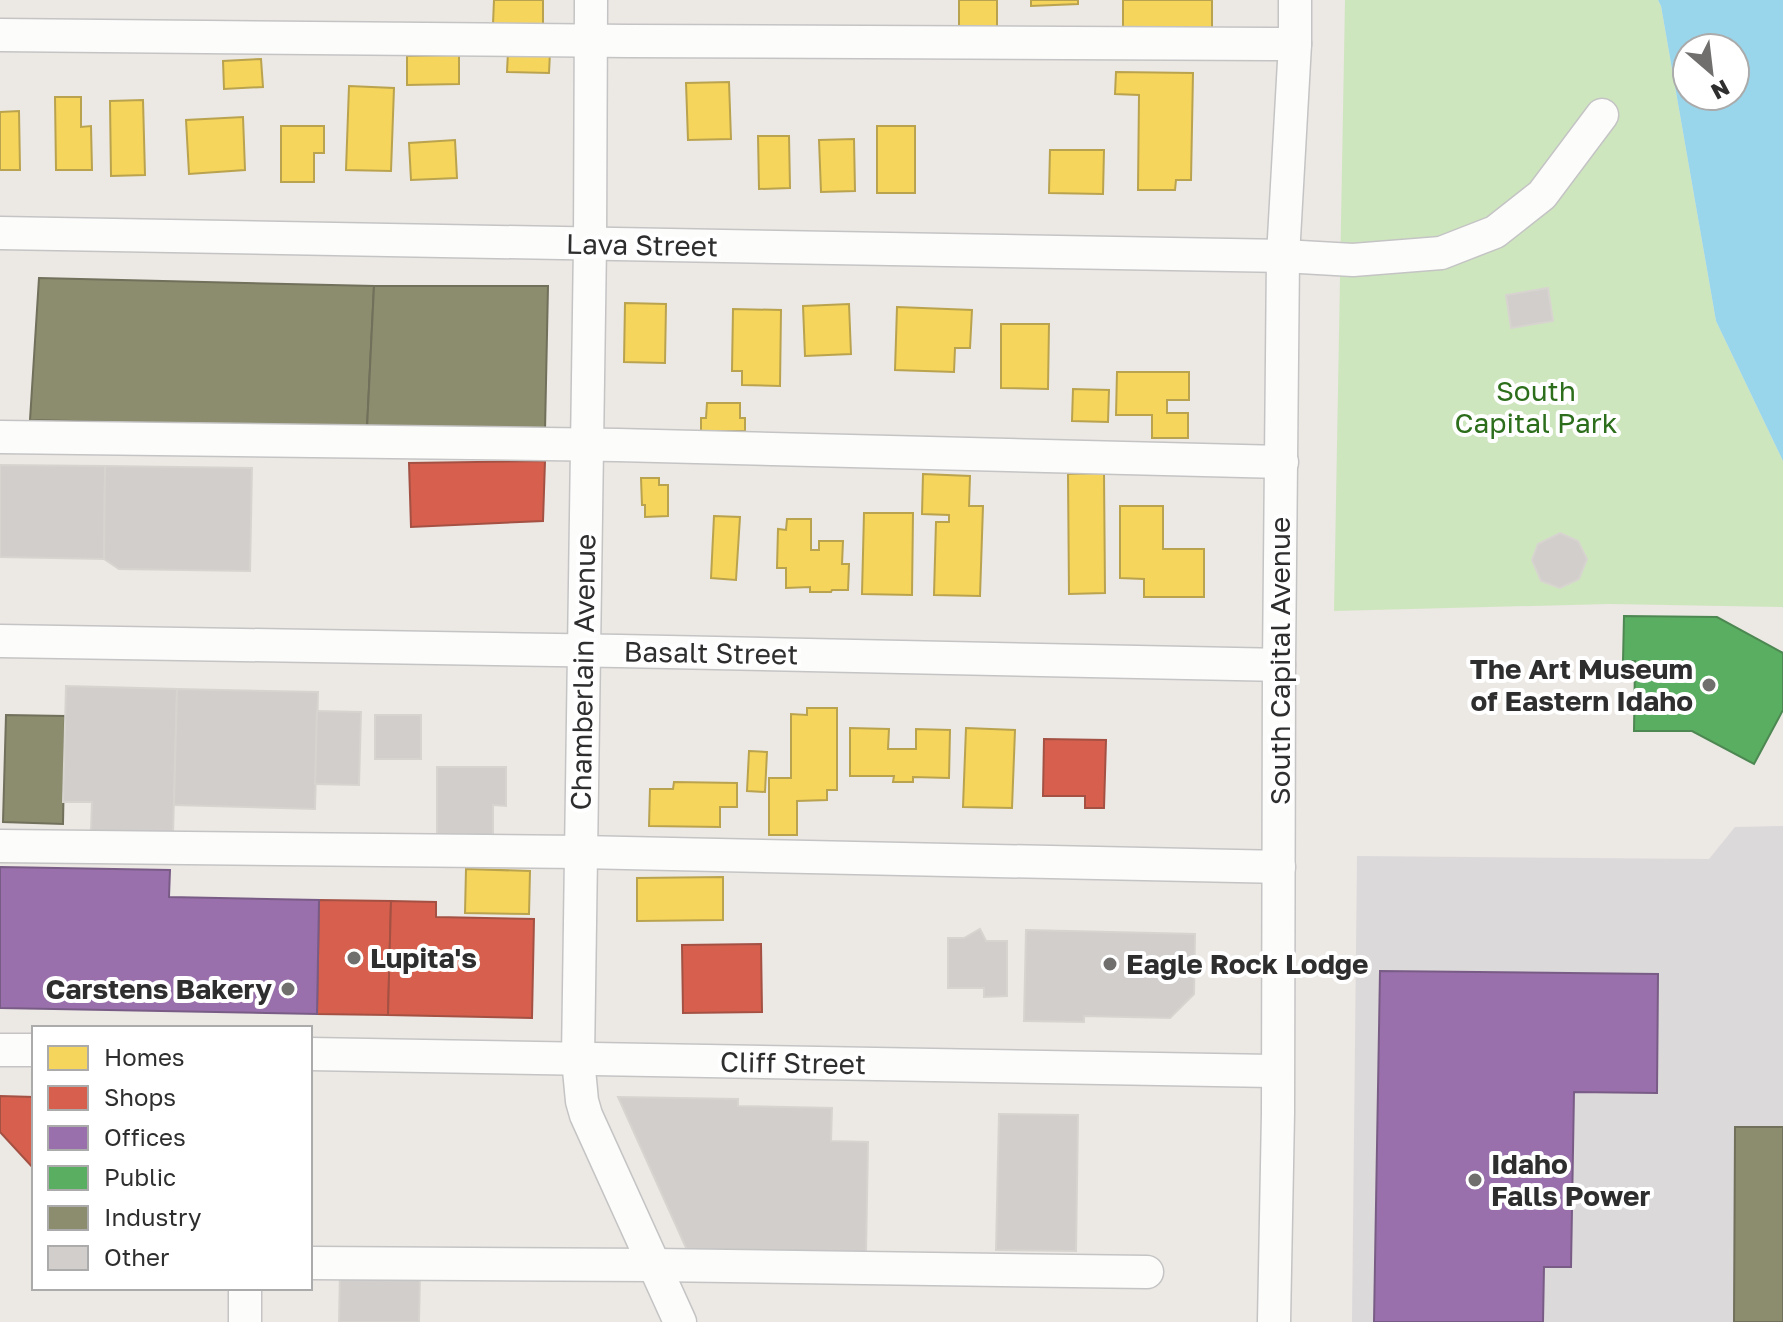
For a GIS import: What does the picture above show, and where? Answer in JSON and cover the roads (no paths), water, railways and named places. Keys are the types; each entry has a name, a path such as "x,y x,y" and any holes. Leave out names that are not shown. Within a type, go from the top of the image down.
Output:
{"street":[{"name":"Chamberlain Avenue","path":"591,0 578,1059 586,1115 680,1322"},
{"name":"South Capital Avenue","path":"1274,1322 1283,256 1295,0"},
{"path":"0,35 1295,44"},
{"name":"Lava Street","path":"0,233 1283,256 1353,260 1441,253 1495,232 1542,195 1602,115"},
{"path":"0,437 587,445 1282,462"},
{"name":"Basalt Street","path":"0,641 1279,665"},
{"path":"0,846 580,852 1279,867"},
{"path":"0,1050 32,1050"},
{"name":"Cliff Street","path":"312,1054 1277,1071"},
{"path":"312,1263 1147,1272"},
{"path":"245,1290 245,1322"}],"water":[{"path":"1658,0 1783,0 1783,461 1716,321 1680,112 1751,112 1751,32 1671,32 1671,63"}],"place":[{"name":"The Art Museum of Eastern Idaho","path":"1709,685"},
{"name":"Lupita's","path":"354,958"},
{"name":"Eagle Rock Lodge","path":"1110,964"},
{"name":"Carstens Bakery","path":"288,989"},
{"name":"Idaho Falls Power","path":"1475,1180"}],"park label":[{"name":"South Capital Park","path":"1536,407"}]}
